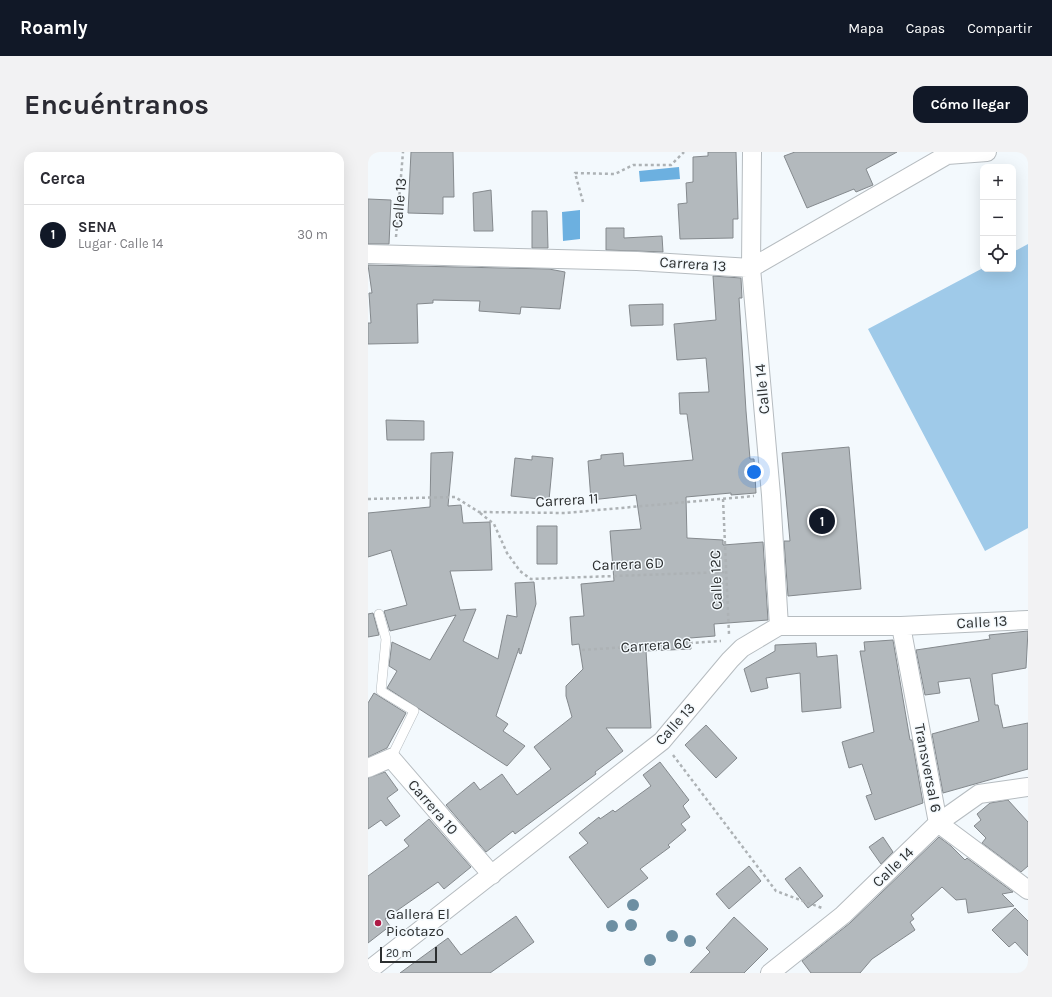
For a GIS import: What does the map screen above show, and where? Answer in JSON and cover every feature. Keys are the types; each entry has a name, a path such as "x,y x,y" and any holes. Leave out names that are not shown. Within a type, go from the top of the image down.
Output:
{"street":[{"name":"Calle 14","path":"752,152 751,268 771,495 779,626"},
{"path":"751,268 947,155 987,152"},
{"name":"Carrera 13","path":"368,254 638,261 751,268"},
{"name":"Calle 13","path":"368,971 662,741 730,660 742,648 779,626 901,626 1028,620"},
{"name":"Transversal 6","path":"901,626 938,823 1028,890"},
{"path":"368,768 391,758"},
{"name":"Carrera 10","path":"391,758 492,875"},
{"name":"Calle 14","path":"770,973 842,915 938,823 979,794 1028,787"}],"lane":[{"path":"379,614 386,639 381,691 414,711 391,758"}],"path":[{"name":"Calle 13","path":"394,254 403,152"},
{"path":"583,202 575,173 615,174 633,165 671,165 684,152"},
{"name":"Carrera 11","path":"479,512 565,513 771,495"},
{"path":"368,499 455,497 479,512"},
{"name":"Calle 12C","path":"724,499 729,641"},
{"name":"Carrera 6D","path":"479,512 494,524 507,554 520,571 531,579 726,572"},
{"name":"Carrera 6C","path":"582,650 729,641"},
{"path":"662,741 776,891 842,915"}],"shaded area":[{"path":"679,167 680,179 640,182 639,171"},
{"path":"580,210 580,239 563,241 562,212"},
{"path":"1028,244 1028,528 985,551 868,329 980,270 980,272 1016,272 1016,250"}],"building":[{"path":"411,152 453,152 454,197 443,197 443,214 408,213"},
{"path":"708,152 736,152 738,219 733,219 733,238 680,239 678,204 687,203 686,183 693,182 693,157 708,156"},
{"path":"795,152 897,152 866,169 873,185 856,192 854,189 807,208 784,156"},
{"path":"491,190 493,231 474,231 473,193"},
{"path":"368,199 391,200 389,244 368,244"},
{"path":"532,211 547,211 548,248 532,248"},
{"path":"606,228 624,228 624,238 662,236 663,252 606,250"},
{"path":"368,265 549,269 565,272 560,309 521,307 520,314 479,311 480,301 433,300 433,303 417,304 418,343 368,344 368,323 371,323 369,293 372,293"},
{"path":"713,276 741,278 742,298 739,298 746,411 750,459 754,459 756,493 731,495 731,493 686,497 687,538 723,540 723,545 763,542 768,620 714,624 715,636 690,638 691,649 646,651 651,728 606,728 623,751 595,772 596,774 515,834 513,831 486,852 446,805 474,782 480,790 502,774 517,795 551,769 534,747 572,717 566,696 566,686 583,669 579,644 572,645 570,617 584,616 581,584 614,581 610,531 641,529 636,495 591,500 588,461 601,459 601,455 623,453 624,466 693,460 687,414 680,414 679,393 709,392 706,358 677,360 674,324 716,320"},
{"path":"663,304 663,325 631,326 629,305"},
{"path":"386,420 424,421 424,440 387,440"},
{"path":"849,447 861,589 788,596 784,541 790,541 782,453"},
{"path":"453,452 448,506 461,505 463,523 490,522 492,570 450,571 460,610 476,609 463,641 498,659 507,615 517,617 515,583 534,582 536,604 521,654 519,653 519,648 496,716 508,724 503,731 525,746 507,766 387,688 397,671 389,666 392,642 430,660 456,615 390,631 384,611 407,605 391,550 368,557 368,513 430,507 431,453"},
{"path":"532,456 553,458 549,500 511,496 515,458 532,460"},
{"path":"537,526 557,526 557,564 537,564"},
{"path":"373,613 379,635 368,637 368,614"},
{"path":"1028,631 1026,668 992,674 995,705 998,705 1003,728 1028,723 1028,769 943,793 932,734 979,721 970,678 938,682 940,693 925,695 916,650 990,639 989,635"},
{"path":"893,640 910,740 912,740 923,803 875,820 866,796 872,794 862,764 849,768 842,742 874,732 860,651 865,651 864,642"},
{"path":"816,643 817,657 837,655 841,708 802,712 800,673 766,678 768,688 751,692 744,669 775,651 775,645"},
{"path":"374,693 406,713 387,748 368,757 368,703"},
{"path":"706,725 737,758 716,778 685,745"},
{"path":"660,762 689,800 683,806 690,817 681,824 686,830 668,845 670,847 640,869 648,878 608,908 569,857 588,843 579,833 599,817 600,819 613,810 615,812 651,786 643,775"},
{"path":"385,772 398,790 387,798 400,816 386,826 381,820 368,829 368,778"},
{"path":"1008,800 1028,822 1028,866 1021,872 982,843 986,838 974,826 981,820 977,814 990,803"},
{"path":"429,819 471,867 444,889 438,882 385,919 390,926 368,943 368,876 409,846 404,840"},
{"path":"883,837 893,852 881,864 869,847"},
{"path":"939,837 951,846 965,860 967,858 1013,892 1002,894 1014,906 968,913 966,899 956,900 942,887 911,915 914,919 910,922 915,930 872,959 860,973 811,973 802,961 850,923"},
{"path":"749,866 761,881 729,909 716,894"},
{"path":"800,867 823,896 808,908 785,879"},
{"path":"1015,908 1028,921 1028,956 1015,942 1009,947 992,930"},
{"path":"516,916 534,942 490,973 400,973 448,938 461,955"},
{"path":"734,917 768,949 744,973 690,973 710,952 706,948"}],"place":[{"name":"SENA","path":"822,521"},
{"name":"Gallera El Picotazo","path":"378,923"}]}
